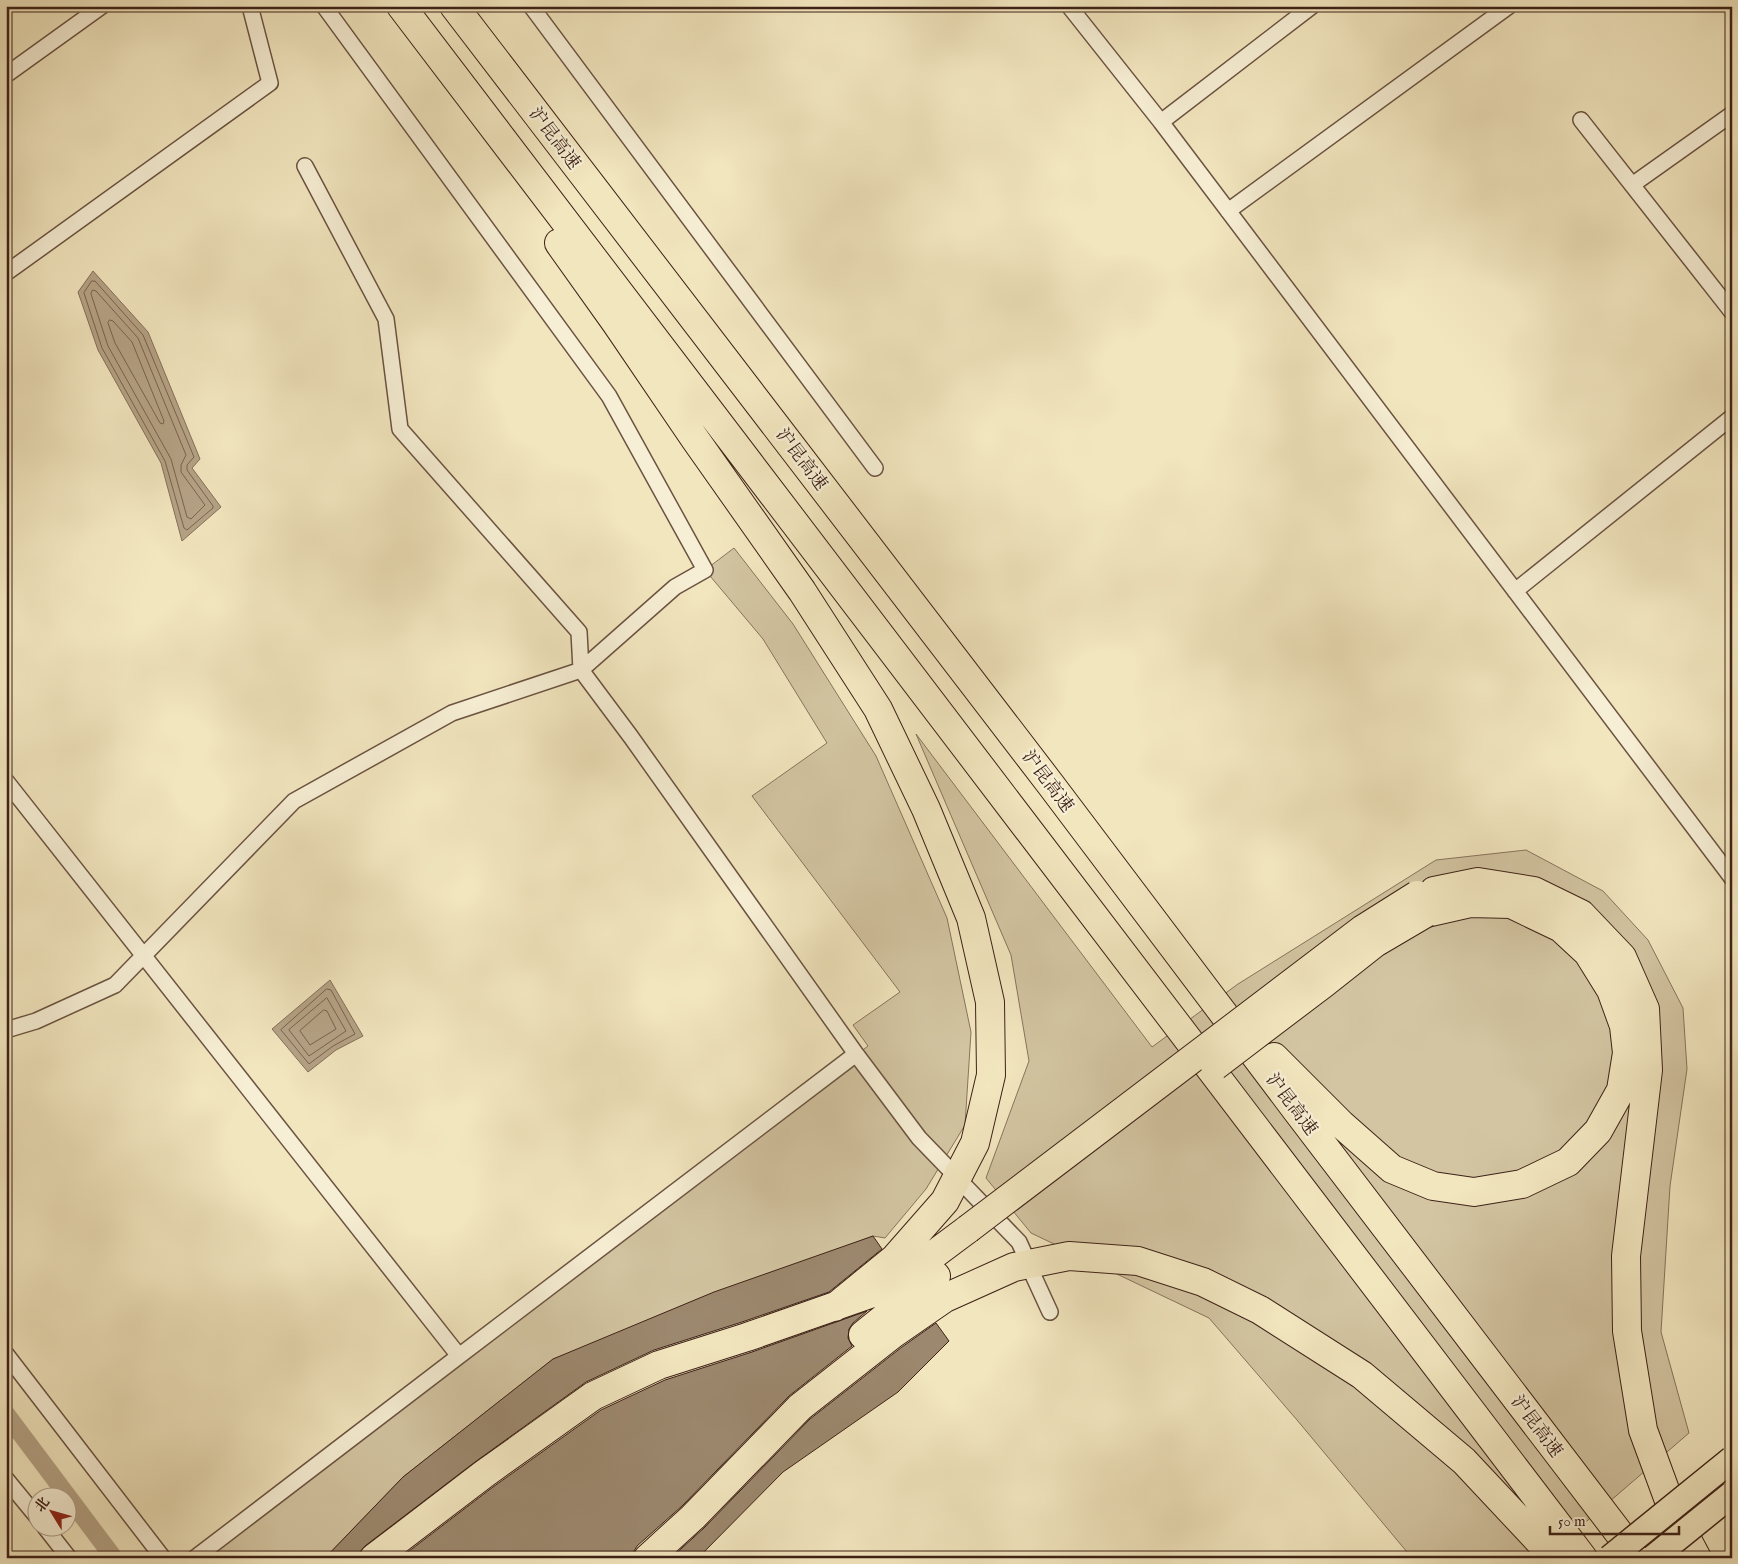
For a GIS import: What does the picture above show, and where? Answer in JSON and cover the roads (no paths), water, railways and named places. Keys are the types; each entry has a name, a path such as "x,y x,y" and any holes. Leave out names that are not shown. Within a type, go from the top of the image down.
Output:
{"highway":[{"path":"400,6 483,137 616,323 802,591 878,709 926,809 971,918 990,1002 991,1075 975,1143 945,1201 895,1258 835,1307"},
{"path":"400,6 1584,1558"},
{"name":"沪昆高速","path":"454,6 1201,982 1638,1558"},
{"path":"800,1407 823,1369 910,1295 972,1237 1363,929 1478,882 1534,891 1581,914 1622,957 1645,1009 1648,1070 1626,1256 1627,1332 1643,1430 1675,1517 1697,1558"},
{"path":"1201,982 1341,1124 1392,1169 1433,1186 1474,1192 1522,1184 1568,1162 1598,1131 1621,1090 1627,1053 1624,1026 1611,990 1588,953 1561,928 1511,904 1422,904"},
{"path":"374,1558 484,1474 593,1396 659,1365 884,1289 972,1237"},
{"path":"648,1558 693,1517 800,1407 893,1334 945,1298 1014,1266 1069,1256 1138,1261 1203,1282 1260,1310 1362,1375 1464,1461 1555,1558"},
{"path":"1610,1558 1732,1459"},
{"path":"1653,1558 1732,1494"}],"street":[{"path":"6,75 102,6"},
{"path":"6,273 270,83 250,6"},
{"path":"6,1030 36,1021 115,985 294,801 452,713 581,670 675,587 705,570 609,396 324,6"},
{"path":"531,6 875,468"},
{"path":"1070,6 1161,122 1732,878"},
{"path":"1161,122 1312,6"},
{"path":"1228,211 1509,6"},
{"path":"1632,185 1732,114"},
{"path":"1581,120 1732,312"},
{"path":"305,166 386,320 400,429 579,632 581,670 631,737 856,1054 919,1138 949,1169"},
{"path":"1515,591 1732,417"},
{"path":"6,781 459,1356"},
{"path":"195,1558 856,1054"},
{"path":"965,1186 1019,1242 1024,1253"},
{"path":"1033,1275 1050,1312"},
{"path":"6,1354 163,1558"},
{"path":"6,1479 28,1506"},
{"path":"52,1536 69,1558"}],"water":[{"path":"93,271 148,332 200,459 192,468 221,507 182,541 161,463 98,350 78,292"},
{"path":"330,980 363,1036 336,1050 308,1072 272,1029"}],"waterway":[{"path":"6,1414 114,1558"}]}
